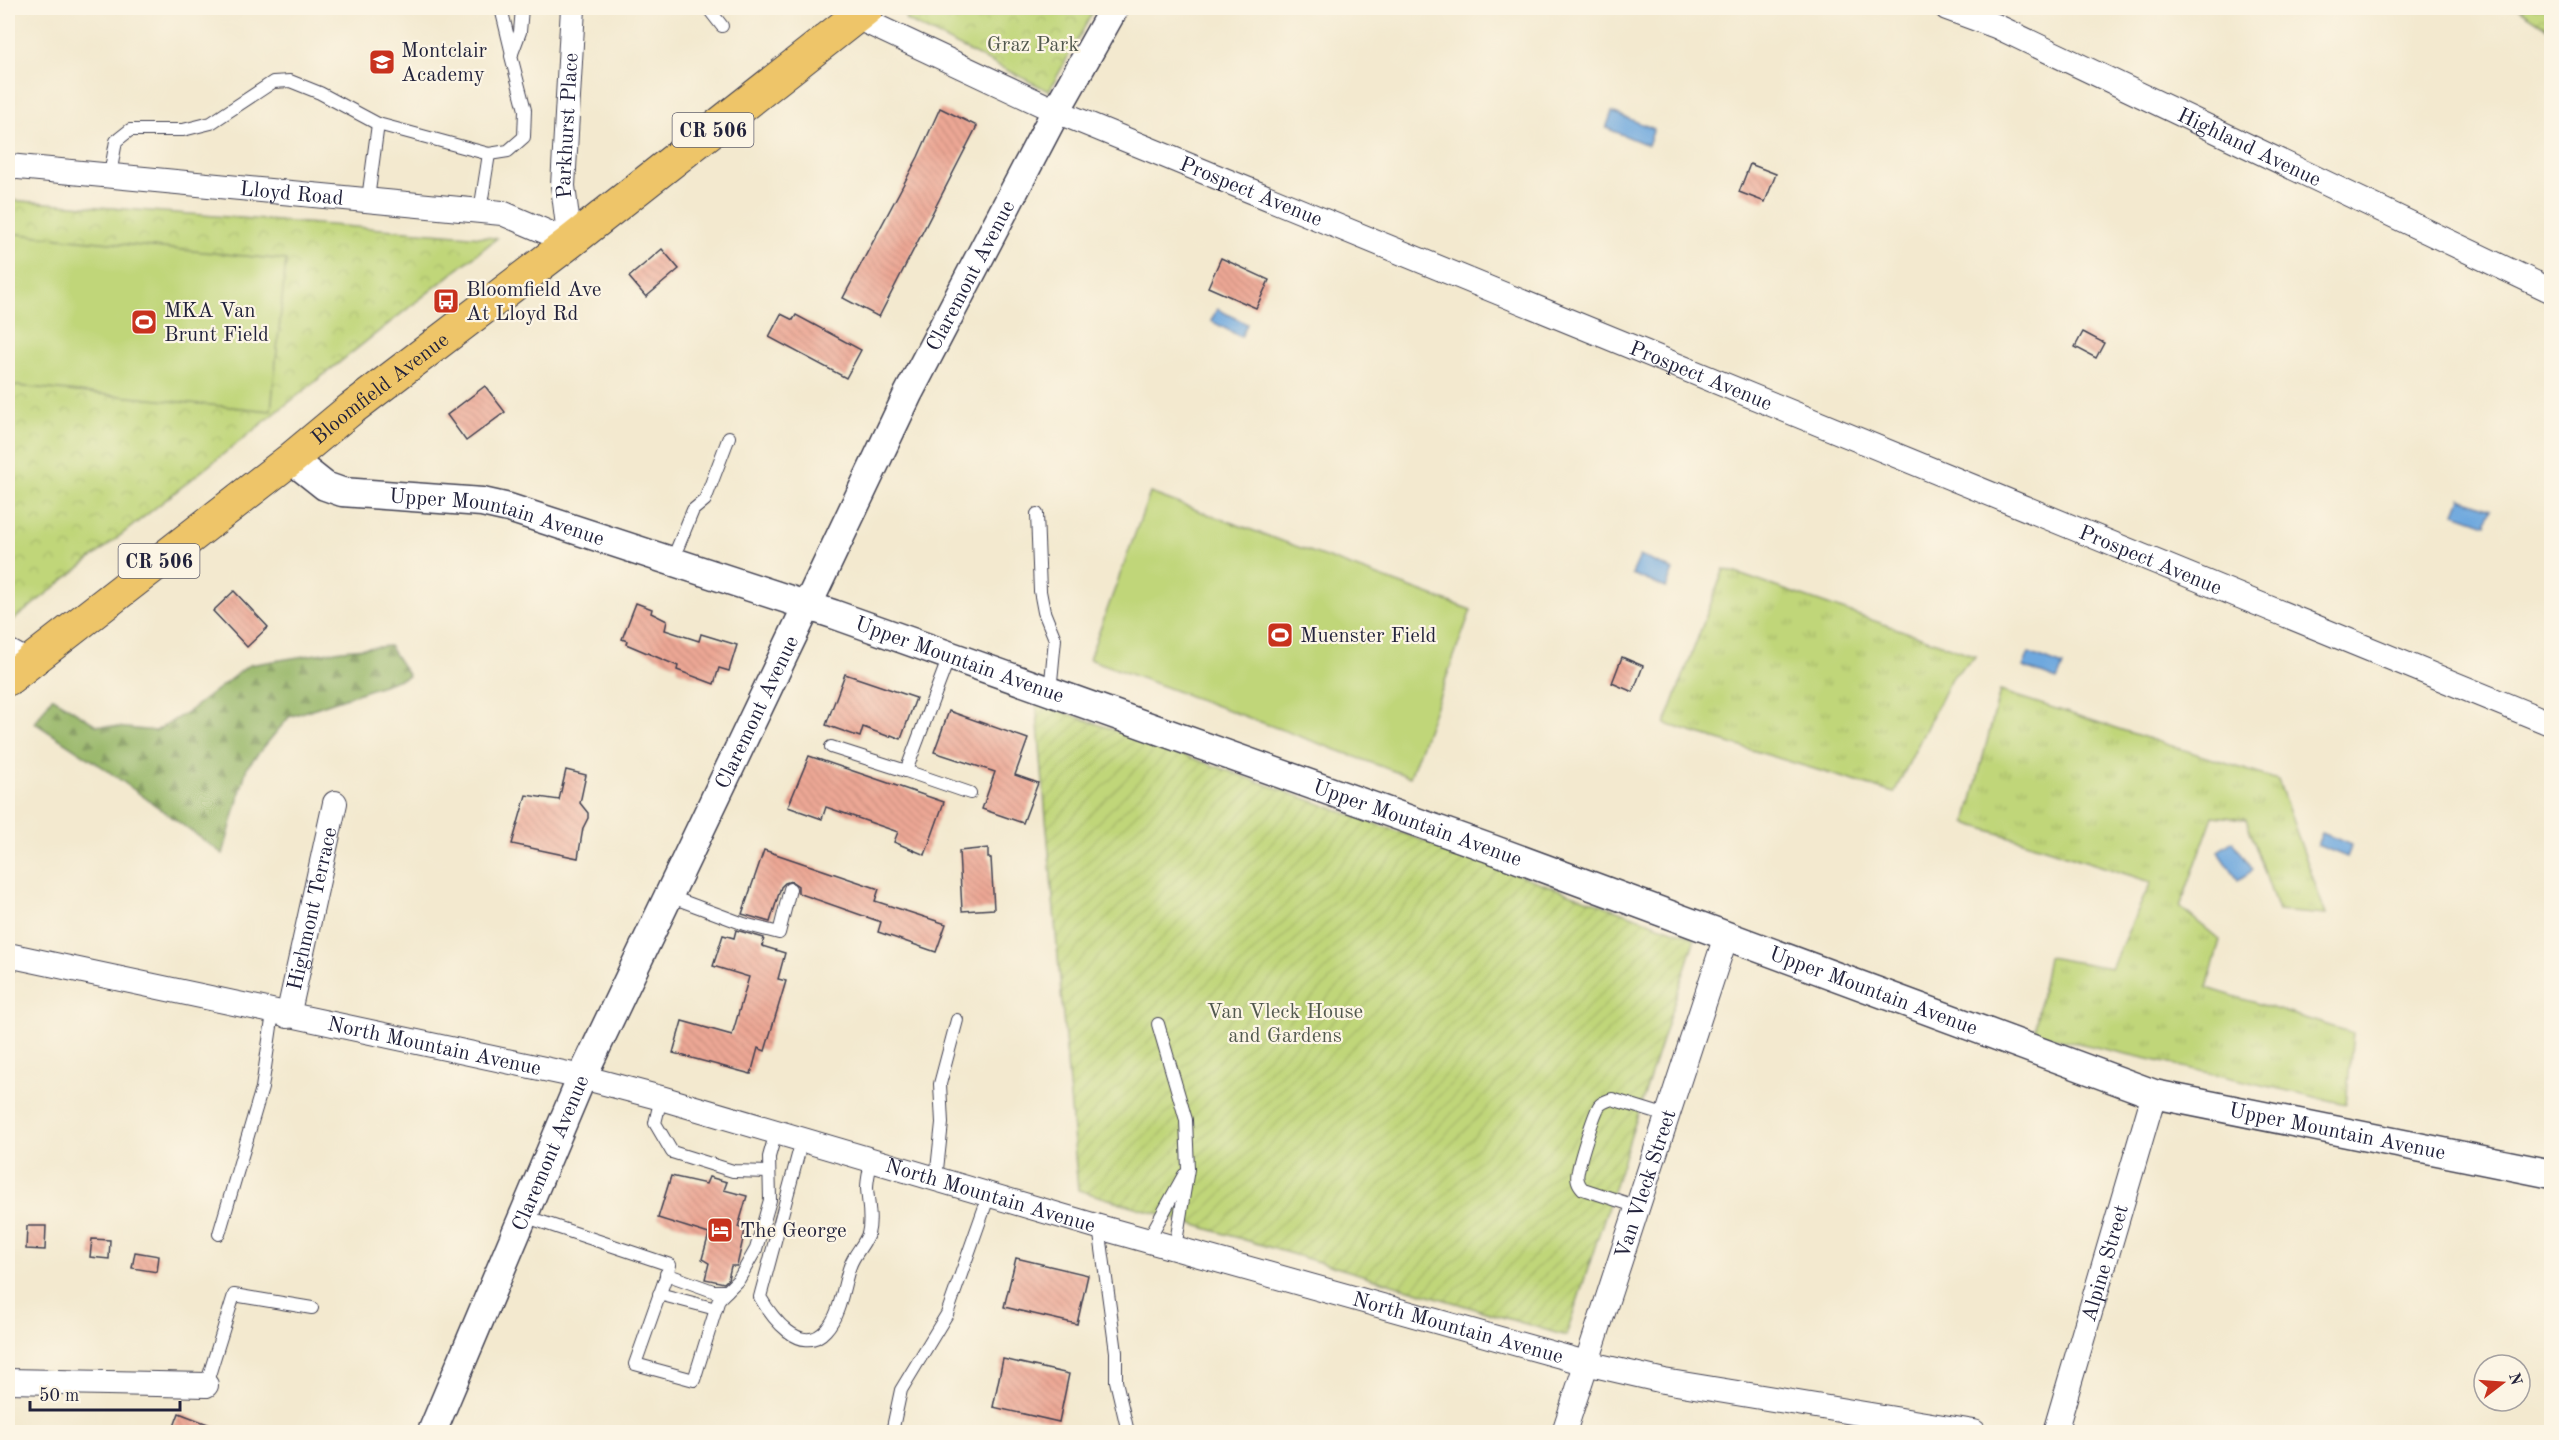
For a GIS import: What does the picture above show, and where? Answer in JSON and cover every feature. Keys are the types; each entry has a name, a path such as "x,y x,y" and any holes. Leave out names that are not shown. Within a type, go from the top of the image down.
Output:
{"main road":[{"name":"Bloomfield Avenue","path":"14,664 291,459 351,409 570,242 862,12"}],"street":[{"name":"Parkhurst Place","path":"570,242 564,186 573,8"},
{"name":"Claremont Avenue","path":"432,1432 582,1077 806,606 908,394 1056,111 1114,8"},
{"name":"Highland Avenue","path":"1947,8 1996,26 2552,291"},
{"name":"Prospect Avenue","path":"862,12 1056,111 2552,724"},
{"name":"Lloyd Road","path":"8,166 502,213 570,242"},
{"name":"Upper Mountain Avenue","path":"291,459 325,486 342,492 482,502 500,506 806,606 1489,848 2154,1094 2552,1174"},
{"name":"Highmont Terrace","path":"281,1014 335,803"},
{"name":"Van Vleck Street","path":"1564,1432 1726,936"},
{"name":"North Mountain Avenue","path":"8,955 582,1077 661,1098 1099,1227 1586,1363 1664,1381 1974,1432"},
{"name":"Alpine Street","path":"2055,1432 2154,1094"},
{"path":"8,1381 206,1385"}],"lane":[{"path":"110,175 116,141 130,130 183,130 211,123 273,82 290,81 320,93 378,124 489,154 508,151 524,137 525,111 501,8"},
{"path":"512,55 520,33 522,8"},
{"path":"708,8 722,26"},
{"path":"368,199 378,124"},
{"path":"480,211 489,154"},
{"path":"672,561 693,510 705,500 729,437"},
{"path":"1037,514 1040,591 1044,612 1055,639 1050,692"},
{"path":"906,771 949,657"},
{"path":"831,747 970,793"},
{"path":"669,896 744,924 778,933 790,889"},
{"path":"219,1234 281,1014"},
{"path":"936,1179 942,1123 940,1084 957,1020"},
{"path":"1158,1024 1186,1120 1188,1169 1175,1248"},
{"path":"661,1098 656,1123 672,1152 733,1171 769,1172"},
{"path":"1638,1207 1582,1189 1578,1172 1585,1147 1599,1106 1605,1101 1612,1099 1667,1116"},
{"path":"524,1216 670,1265 634,1364 694,1380 719,1299 739,1279 756,1249 770,1200 769,1157 776,1132"},
{"path":"802,1140 759,1297 782,1328 797,1336 813,1338 826,1331 835,1314 851,1262 868,1235 870,1221 867,1185 871,1161"},
{"path":"1148,1240 1188,1169"},
{"path":"892,1432 901,1390 947,1314 989,1195"},
{"path":"1099,1227 1116,1352 1116,1381 1128,1432"},
{"path":"666,1274 713,1291 727,1291"},
{"path":"659,1294 716,1309"},
{"path":"206,1385 234,1295 312,1308"}],"green space":[{"name":"Graz Park","path":"907,8 1095,8 1049,91 906,20 904,10"},
{"path":"2517,8 2551,8 2551,30"},
{"path":"8,200 497,238 12,621 8,618"},
{"name":"MKA Van Brunt Field","path":"8,233 286,260 271,411 8,385"},
{"name":"Muenster Field","path":"1150,493 1471,610 1410,777 1089,659"},
{"path":"1724,569 1976,656 1951,678 1894,793 1665,724"},
{"path":"389,646 409,676 289,717 247,767 223,854 101,766 35,723 52,697 96,725 156,731 189,711 249,665 342,650"},
{"path":"2000,691 2278,780 2326,915 2278,911 2246,819 2213,816 2180,907 2220,940 2207,988 2353,1033 2346,1104 2034,1033 2048,957 2111,968 2151,882 1966,823"},
{"name":"Van Vleck House and Gardens","path":"1036,702 1695,938 1566,1336 1078,1190"}],"water":[{"path":"1612,112 1654,129 1648,145 1606,128"},
{"path":"1217,309 1247,324 1241,337 1211,321"},
{"path":"2461,498 2491,509 2486,524 2455,513"},
{"path":"1640,556 1673,570 1666,588 1632,574"},
{"path":"2029,653 2063,666 2057,680 2023,667"},
{"path":"2322,833 2352,845 2347,857 2317,845"},
{"path":"2233,841 2253,870 2238,880 2218,851"}],"building":[{"path":"940,108 977,126 879,317 843,298 918,157"},
{"path":"1750,164 1776,174 1765,202 1739,192"},
{"path":"662,249 679,269 646,297 629,277"},
{"path":"1221,258 1269,280 1256,308 1208,287"},
{"path":"781,314 793,320 796,315 861,350 846,378 769,337"},
{"path":"2083,332 2104,343 2096,358 2075,347"},
{"path":"485,386 505,412 466,441 447,415"},
{"path":"234,591 268,627 247,647 213,611"},
{"path":"636,603 652,609 651,613 667,621 665,630 699,641 701,634 737,645 729,671 719,668 714,684 677,670 678,666 626,644 627,641 622,639"},
{"path":"1622,657 1643,666 1633,692 1612,683"},
{"path":"845,674 916,698 901,739 863,727 860,737 826,725"},
{"path":"949,711 1028,739 1015,775 1038,783 1023,823 982,809 995,772 934,752"},
{"path":"809,756 944,802 925,855 894,842 898,832 826,807 822,819 788,807"},
{"path":"566,770 586,775 580,803 588,813 588,818 583,828 578,858 512,844 526,795 559,800"},
{"path":"988,848 988,858 991,858 994,909 962,911 959,851"},
{"path":"764,850 879,889 875,901 946,924 936,952 878,932 881,922 798,893 798,886 791,881 781,887 770,922 742,914"},
{"path":"736,930 764,938 762,946 785,953 778,979 786,981 765,1051 758,1048 751,1074 673,1053 682,1021 732,1035 749,977 713,966 723,935 734,938"},
{"name":"The George","path":"671,1176 706,1184 709,1177 727,1182 724,1190 747,1196 738,1227 745,1230 737,1266 731,1266 728,1279 724,1283 705,1279 709,1263 702,1259 709,1234 658,1218"},
{"path":"27,1226 46,1226 45,1250 26,1249"},
{"path":"92,1239 110,1240 109,1259 90,1257"},
{"path":"135,1252 159,1256 157,1272 132,1268"},
{"path":"1016,1258 1088,1275 1077,1324 1004,1307"},
{"path":"1003,1359 1069,1374 1059,1422 993,1407"},
{"path":"179,1413 226,1431 226,1432 172,1432"}],"place":[{"name":"Montclair Academy","path":"382,62"},
{"name":"Bloomfield Ave At Lloyd Rd","path":"446,301"},
{"name":"MKA Van Brunt Field","path":"144,322"},
{"name":"Muenster Field","path":"1280,635"},
{"name":"The George","path":"720,1230"}]}
